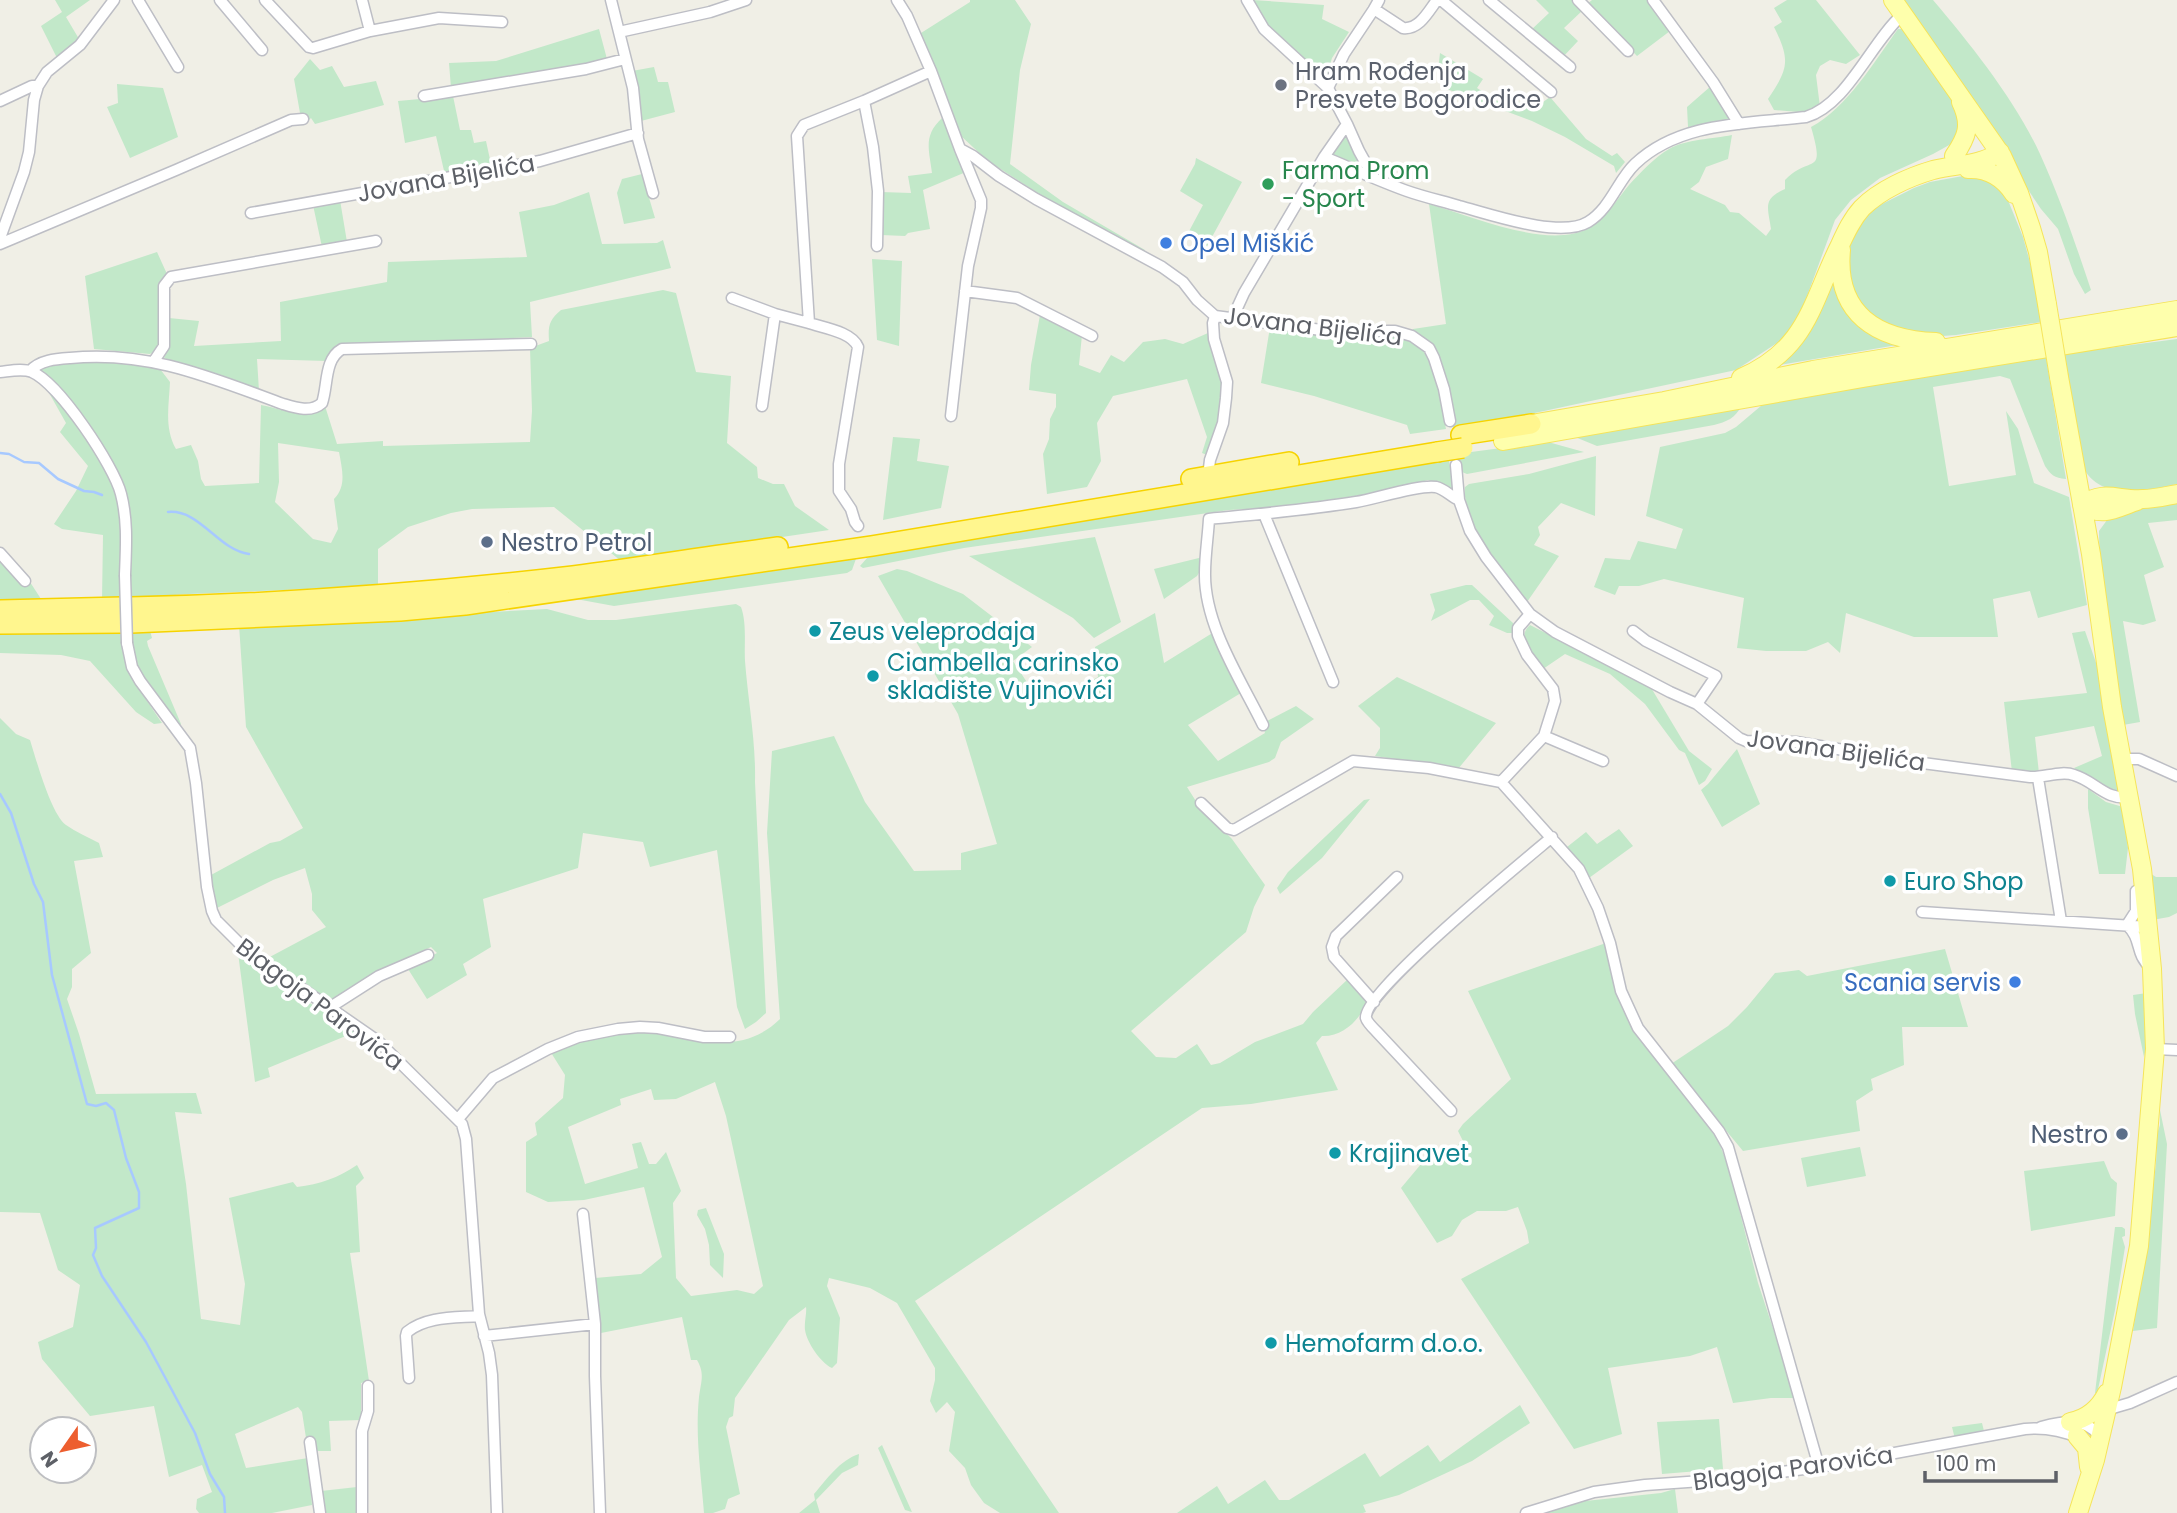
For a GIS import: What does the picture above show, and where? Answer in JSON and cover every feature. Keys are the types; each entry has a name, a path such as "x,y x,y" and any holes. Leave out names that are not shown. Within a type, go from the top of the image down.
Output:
{"highway":[{"path":"0,610 126,615 400,611 477,604 872,546 1458,442 1531,424"},
{"path":"1458,442 1503,441"},
{"path":"0,625 220,605 397,594 572,576 858,536 1208,476 1436,446"}],"main road":[{"path":"1898,7 1999,149 2027,215 2038,252 2091,554 2103,652 2142,869 2152,969 2155,1049 2139,1247 2100,1439 2078,1513"},
{"path":"1942,165 1965,140 1968,128 1964,109 1943,69"},
{"path":"1664,401 1741,379 1787,348 1797,338 1810,315 1845,231 1863,207 1878,195 1978,148 1999,149"},
{"path":"1942,165 1949,172 1983,169 1998,176 2011,189 2027,215"},
{"path":"1842,240 1840,271 1845,295 1859,314 1876,328 1895,337 1913,341 1948,342 2016,336"},
{"path":"1531,424 1664,401 1813,370 2177,310"},
{"path":"1503,441 1837,382 2177,327"},
{"path":"2077,343 2091,347 2177,335"},
{"path":"2075,466 2088,486 2111,503"},
{"path":"2082,505 2097,513 2111,503 2177,494"},
{"path":"2091,554 2097,527 2111,503"},
{"path":"2086,1485 2089,1455 2085,1444 2073,1429 2104,1399 2114,1374"}],"street":[{"path":"0,241 29,152 38,86 53,67 80,46 114,0"},
{"path":"138,0 178,68"},
{"path":"220,0 262,50"},
{"path":"265,0 311,48 370,31 439,18 502,22"},
{"path":"362,0 370,31"},
{"path":"611,0 633,88 638,133 653,193"},
{"path":"619,32 710,12 746,0"},
{"path":"897,0 907,16 931,71 981,200 981,215 965,291 950,416"},
{"path":"1247,0 1264,29 1328,88 1374,178"},
{"path":"1328,88 1344,54 1377,5 1403,28 1412,29 1439,0 1551,92"},
{"path":"1489,0 1570,67"},
{"path":"1578,0 1628,51"},
{"path":"1653,0 1740,124"},
{"path":"1324,157 1409,192 1523,223 1562,228 1576,226 1588,222 1598,213 1627,172 1671,139 1740,124 1806,117 1827,107 1887,29 1898,7"},
{"path":"424,96 586,69 625,59"},
{"path":"809,323 797,133 804,125 864,102 931,71"},
{"path":"0,101 32,86 38,86"},
{"path":"864,102 878,191 877,246"},
{"path":"0,241 176,170 290,120 303,119"},
{"path":"1233,317 1244,293 1324,157 1348,124"},
{"name":"Jovana Bijelića","path":"251,213 540,161 638,133"},
{"name":"Jovana Bijelića","path":"960,149 1036,199 1162,267 1183,282 1197,300 1215,316 1329,331 1395,331 1412,336 1429,348 1458,442 1459,500 1470,531 1530,614 1555,632 1698,704 1732,734 1746,741 1796,743 2038,778 2069,773 2083,778 2113,797 2130,797"},
{"path":"154,361 164,346 164,286 171,277 376,241"},
{"path":"965,291 1017,298 1091,336"},
{"path":"732,298 849,337 857,343 839,464 839,491 858,526"},
{"path":"762,406 775,314"},
{"path":"1208,476 1210,460 1223,423 1227,382 1214,339 1215,316"},
{"path":"0,372 30,370 42,362 86,356 114,356 154,361 189,370 283,404 314,409 322,403 334,355 342,349 531,344"},
{"name":"Blagoja Parovića","path":"30,370 44,379 65,402 115,477 121,491 127,534 127,643 132,667 190,748 207,887 214,915 222,928 246,950 378,1041 458,1119"},
{"path":"1264,725 1231,663 1215,624 1205,575 1209,519 1348,503 1419,487 1440,488 1459,500"},
{"path":"1264,514 1333,682"},
{"path":"0,554 25,581"},
{"path":"1500,782 1544,736 1555,701 1550,686 1527,654 1518,636 1518,628 1530,614"},
{"path":"1633,631 1646,641 1716,676 1698,704"},
{"path":"1544,736 1603,761"},
{"path":"2122,759 2139,759 2177,776"},
{"path":"1201,803 1227,828 1234,830 1353,761 1429,768 1500,782 1552,837 1578,869 1598,908 1610,943 1621,991 1638,1028 1719,1131 1728,1147 1819,1467"},
{"path":"2038,778 2061,921"},
{"path":"1451,1111 1367,1020 1367,1014 1374,1002 1421,951 1552,837"},
{"path":"2127,925 2136,911 2135,884 2142,869"},
{"path":"1374,1002 1334,957 1332,947 1336,936 1398,877"},
{"path":"1922,912 2148,926"},
{"path":"2127,925 2137,936 2141,958 2152,969"},
{"path":"329,1008 379,976 428,955"},
{"path":"497,1513 494,1396 489,1353 479,1316 466,1139 458,1119 493,1079 548,1049 578,1037 640,1027 704,1037 730,1037"},
{"path":"2155,1049 2177,1050"},
{"path":"583,1214 595,1324 600,1513"},
{"path":"409,1378 407,1332 422,1323 437,1319 479,1316"},
{"path":"484,1336 595,1324"},
{"path":"2106,1410 2130,1403 2177,1382"},
{"path":"362,1513 362,1431 368,1410 368,1386"},
{"path":"2040,1427 2091,1427 2100,1439"},
{"name":"Blagoja Parovića","path":"1526,1513 1602,1490 1730,1479 1819,1467 2040,1427 2063,1431 2073,1429 2092,1442 2100,1439"},
{"path":"310,1442 320,1513"}],"green space":[{"path":"55,0 90,0 66,17 79,39 57,58 41,26 62,12"},
{"path":"970,0 1015,0 1031,24 1020,70 1010,164 1063,202 1145,250 1144,253 1050,201 988,161 961,136 921,33"},
{"path":"1253,0 1324,5 1322,19 1349,32 1332,58 1325,81 1265,23"},
{"path":"1536,0 1574,0 1583,10 1564,28 1578,41 1562,58 1530,31 1549,13"},
{"path":"1592,0 1648,0 1670,31 1637,56 1587,4"},
{"path":"1787,0 1816,0 1860,55 1846,64 1830,60 1820,66 1816,75 1820,107 1810,113 1774,110 1768,99 1780,80 1785,64 1783,48 1774,27 1782,22 1774,8"},
{"path":"1900,0 1933,0 1977,55 2018,114 2054,187 2091,290 2085,294 2074,274 2058,229 2041,209"},
{"path":"599,29 607,59 451,88 449,63 496,61"},
{"path":"1898,29 1907,33 1951,99 1957,112 1955,138 1951,144 1933,154 1880,178 1851,200 1835,220 1802,310 1783,339 1736,370 1460,429 1453,428 1443,378 1412,332 1413,329 1446,324 1429,204 1514,230 1549,235 1576,233 1602,218 1638,175 1669,149 1691,141 1732,135 1728,159 1706,167 1699,182 1690,189 1725,205 1730,212 1739,213 1766,236 1771,229 1768,209 1770,200 1785,189 1785,180 1816,159 1811,127 1824,119 1848,96"},
{"path":"1440,53 1483,79 1477,88 1502,104 1508,95 1532,110 1550,97 1586,139 1612,156 1617,153 1625,162 1616,173 1614,166 1565,137 1532,121 1447,89 1437,79"},
{"path":"310,59 320,70 332,66 344,87 376,81 384,105 315,124 311,118 309,120 306,115 300,113 294,79"},
{"path":"654,67 658,82 668,82 675,112 641,121 632,71"},
{"path":"117,84 163,88 178,137 130,158 107,107 118,103"},
{"path":"1711,86 1730,119 1728,122 1688,127 1687,107"},
{"path":"453,96 460,130 471,130 474,143 486,141 491,164 445,175 436,136 405,143 398,101"},
{"path":"942,118 966,172 923,190 930,229 905,236 881,235 881,192 911,193 908,176 932,173 930,137"},
{"path":"1347,136 1359,161 1358,164 1333,153"},
{"path":"1196,158 1242,182 1206,248 1187,235 1203,205 1180,191"},
{"path":"1979,173 2003,188 2023,237 2034,277 2041,322 1956,335 1915,338 1894,333 1857,304 1846,255 1850,233 1864,216 1914,188 1930,182"},
{"path":"642,174 655,218 624,224 617,193 622,179"},
{"path":"589,192 602,244 657,243 663,240 671,268 530,302 532,337 387,345 347,344 327,361 257,359 259,391 164,358 169,347 169,318 199,321 194,346 281,341 280,302 387,282 388,262 527,257 519,212 554,205"},
{"path":"340,200 347,242 322,247 313,205"},
{"path":"157,252 167,274 158,284 161,332 156,349 150,354 94,349 85,276"},
{"path":"872,259 902,261 899,346 877,340"},
{"path":"1834,262 1838,285 1903,344 1768,367"},
{"path":"663,290 676,293 696,372 731,376 727,443 757,467 758,478 773,484 784,484 795,506 829,530 621,561 554,507 472,509 408,527 378,549 378,586 130,598 117,473 64,392 39,368 48,364 111,361 157,365 170,382 168,416 172,441 176,449 191,445 205,486 259,483 261,405 303,413 311,413 325,406 337,444 383,441 383,446 530,442 530,348 549,341 550,324 561,310","holes":["278,443 339,452 342,483 334,499 338,529 331,543 313,539 275,502 279,482"]},
{"path":"1040,315 1082,335 1079,365 1100,373 1111,355 1124,362 1143,342 1165,339 1183,344 1208,333 1220,369 1223,391 1220,419 1207,455 1202,453 1207,437 1187,379 1113,396 1097,423 1101,461 1087,487 1047,494 1043,454 1049,439 1050,419 1056,407 1056,394 1029,390"},
{"path":"1270,327 1305,333 1389,336 1412,341 1423,350 1435,373 1446,429 1410,434 1407,425 1314,396 1261,383"},
{"path":"2177,339 2177,484 2137,491 2099,485 2082,465 2063,354"},
{"path":"2046,357 2066,479 2053,476 2045,466 2010,379 2000,376 1933,387 1949,486 2016,475 2006,411 2018,429 2034,483 2069,497 2087,605 2038,618 2030,591 1993,599 1998,637 1914,637 1846,613 1840,653 1828,642 1806,651 1766,651 1737,648 1744,598 1664,579 1639,586 1619,586 1615,595 1594,587 1605,558 1630,560 1638,541 1676,549 1683,529 1646,516 1660,447 1725,433 1768,400"},
{"path":"48,391 85,434 114,486 125,530 122,598 102,600 103,535 62,529 54,524 76,491 88,466 60,432 66,423"},
{"path":"1741,406 1730,419 1714,425 1597,446 1575,437"},
{"path":"893,437 920,439 917,461 949,466 941,508 883,520"},
{"path":"1548,442 1584,452 1467,474 1461,471 1456,454"},
{"path":"1448,455 1454,489 1451,491 1428,480 1389,491 1281,507 1229,510 964,548 863,568 860,566 874,555"},
{"path":"1596,456 1595,516 1561,503 1538,527 1540,535 1534,545 1559,556 1527,602 1477,532 1466,501 1465,487"},
{"path":"2177,498 2177,520 2148,523 2164,567 2144,575 2156,621 2143,625 2123,621 2140,722 2123,725 2100,582 2099,531 2110,516"},
{"path":"1095,537 1121,622 1094,638 1073,618 969,556"},
{"path":"858,553 852,570 847,573 614,606 565,597"},
{"path":"1203,557 1197,576 1164,599 1154,569"},
{"path":"0,561 24,586 30,582 41,599 0,600"},
{"path":"897,569 907,571 963,594 1032,647 1013,661 1030,687 1041,679 1058,699 1098,677 1095,647 1155,613 1164,663 1214,632 1241,693 1188,725 1218,761 1265,733 1264,730 1269,726 1267,721 1296,706 1314,719 1281,742 1275,758 1269,762 1187,787 1199,806 1232,839 1265,885 1246,932 1131,1031 1156,1057 1176,1058 1197,1044 1211,1065 1220,1063 1255,1042 1303,1024 1348,979 1367,1001 1364,1008 1350,1026 1330,1036 1322,1036 1316,1043 1338,1090 1251,1104 1202,1108 915,1301 1059,1513 1000,1513 984,1503 971,1485 965,1468 949,1451 955,1412 947,1402 936,1413 930,1401 935,1368 897,1303 870,1288 829,1278 827,1286 840,1318 837,1363 832,1368 819,1357 812,1346 805,1330 806,1307 789,1320 735,1398 733,1416 729,1418 726,1427 740,1494 728,1499 725,1509 704,1513 698,1426 702,1374 697,1360 691,1360 682,1317 601,1333 595,1278 641,1274 662,1257 644,1187 584,1200 548,1202 526,1192 526,1142 537,1135 535,1123 563,1098 565,1075 550,1051 594,1037 629,1031 730,1042 747,1039 780,1019 767,833 772,751 834,736 865,802 914,871 961,870 961,853 997,844 958,714 878,576","holes":["715,1082 726,1116 763,1286 754,1294 737,1290 691,1296 676,1278 673,1203 681,1191 666,1152 656,1164 649,1164 641,1142 632,1144 638,1168 585,1184 568,1127 621,1105 620,1099 651,1089 654,1100 676,1099"]},
{"path":"1472,585 1513,623 1513,633 1489,625 1494,616 1479,600 1470,600 1431,621 1435,610 1430,594"},
{"path":"736,604 741,607 744,620 745,661 754,751 766,1013 745,1029 737,1007 717,850 650,867 643,842 583,833 578,868 483,899 491,947 463,964 467,975 427,999 408,969 437,953 431,947 378,971 329,1003 266,959 326,927 312,910 312,894 305,868 273,880 217,908 211,875 303,828 246,727 239,625 547,609 588,620 616,620"},
{"path":"1530,625 1650,686 1689,751 1712,769 1705,781 1699,785 1685,753 1679,750 1645,704 1610,674 1565,654 1543,669 1530,654 1525,642 1524,636"},
{"path":"149,627 152,638 147,641 148,646 181,724 179,727 137,668 133,656 131,628"},
{"path":"122,629 129,669 162,723 154,724 136,712 90,661 61,655 0,653 0,630"},
{"path":"2085,631 2103,683 2122,791 2114,794 2074,768 2102,756 2094,726 2035,737 2039,773 2012,772 2004,702 2087,693 2072,633"},
{"path":"1397,677 1496,723 1458,769 1375,756 1380,748 1380,728 1358,706"},
{"path":"0,718 16,734 30,740 45,786 60,819 70,828 99,843 103,857 74,861 91,953 72,969 72,987 67,999 96,1094 196,1093 202,1114 175,1112 201,1319 240,1325 245,1284 229,1198 293,1182 297,1187 321,1182 343,1174 357,1165 364,1178 356,1186 360,1252 350,1253 369,1381 361,1383 361,1420 329,1421 331,1451 315,1451 315,1438 306,1438 302,1412 298,1407 235,1434 246,1468 308,1458 312,1505 272,1513 199,1513 196,1509 197,1499 212,1492 202,1465 169,1477 154,1406 89,1415 42,1359 38,1342 73,1327 80,1285 58,1270 40,1213 0,1212"},
{"path":"1737,749 1760,804 1722,827 1701,790"},
{"path":"2088,789 2106,802 2123,807 2128,848 2125,874 2099,874 2088,808"},
{"path":"1370,799 1322,858 1280,894 1277,888 1288,872 1364,800"},
{"path":"1619,829 1633,846 1589,878 1567,847 1586,832 1597,844"},
{"path":"2148,872 2156,877 2177,877 2177,913 2152,920"},
{"path":"1606,943 1643,1041 1718,1140 1728,1166 1758,1283 1796,1398 1733,1403 1717,1347 1690,1356 1608,1368 1622,1434 1574,1449 1461,1279 1529,1243 1518,1207 1506,1211 1477,1211 1462,1220 1452,1236 1437,1243 1401,1188 1432,1151 1453,1149 1463,1141 1458,1131 1463,1124 1511,1079 1468,991"},
{"path":"1945,949 1968,1027 1902,1027 1904,1065 1871,1079 1873,1090 1856,1101 1860,1131 1743,1151 1671,1064 1728,1026 1775,973 1799,970 1807,976"},
{"path":"238,953 292,992 355,1031 268,1068 270,1077 255,1082"},
{"path":"2147,993 2147,1043 2144,1057 2133,995"},
{"path":"2160,1110 2167,1144 2157,1328 2133,1331 2156,1164"},
{"path":"1860,1147 1866,1176 1807,1187 1801,1158"},
{"path":"2104,1161 2111,1178 2117,1183 2115,1216 2031,1231 2024,1171"},
{"path":"706,1208 724,1254 723,1278 710,1265 705,1229 697,1215 698,1210"},
{"path":"2115,1227 2125,1229 2125,1236 2122,1237 2125,1247 2097,1394 2095,1393"},
{"path":"1520,1405 1530,1423 1472,1461 1399,1495 1363,1505 1366,1512 1363,1513 1177,1513 1217,1486 1228,1504 1265,1480 1279,1500 1289,1500 1365,1453 1380,1477 1428,1445 1440,1462"},
{"path":"1719,1419 1723,1469 1662,1474 1657,1422"},
{"path":"1982,1423 1984,1431 1955,1439 1952,1427"},
{"path":"882,1445 912,1512 905,1510 878,1448"},
{"path":"859,1454 858,1465 842,1473 816,1500 820,1513 799,1513 815,1500 814,1494 834,1471"},
{"path":"357,1487 356,1513 326,1513 321,1491"},
{"path":"1675,1489 1678,1513 1542,1513 1576,1502 1661,1493"}],"waterway":[{"path":"0,453 9,454 24,462 39,463 58,479 84,491 102,495"},
{"path":"168,512 190,517 228,545 249,554"},
{"path":"0,794 11,813 34,884 43,902 52,975 87,1104 96,1106 106,1103 114,1110 126,1158 139,1192 139,1208 95,1228 96,1248 93,1255 102,1276 146,1342 195,1433 210,1474 224,1497 225,1513"}],"place":[{"name":"Hram Rođenja Presvete Bogorodice","path":"1281,85"},
{"name":"Farma Prom - Sport","path":"1268,184"},
{"name":"Opel Miškić","path":"1166,243"},
{"name":"Nestro Petrol","path":"487,542"},
{"name":"Zeus veleprodaja","path":"815,631"},
{"name":"Ciambella carinsko skladište Vujinovići","path":"873,676"},
{"name":"Euro Shop","path":"1890,881"},
{"name":"Scania servis","path":"2015,982"},
{"name":"Nestro","path":"2122,1134"},
{"name":"Krajinavet","path":"1335,1153"},
{"name":"Hemofarm d.o.o.","path":"1271,1343"}]}
